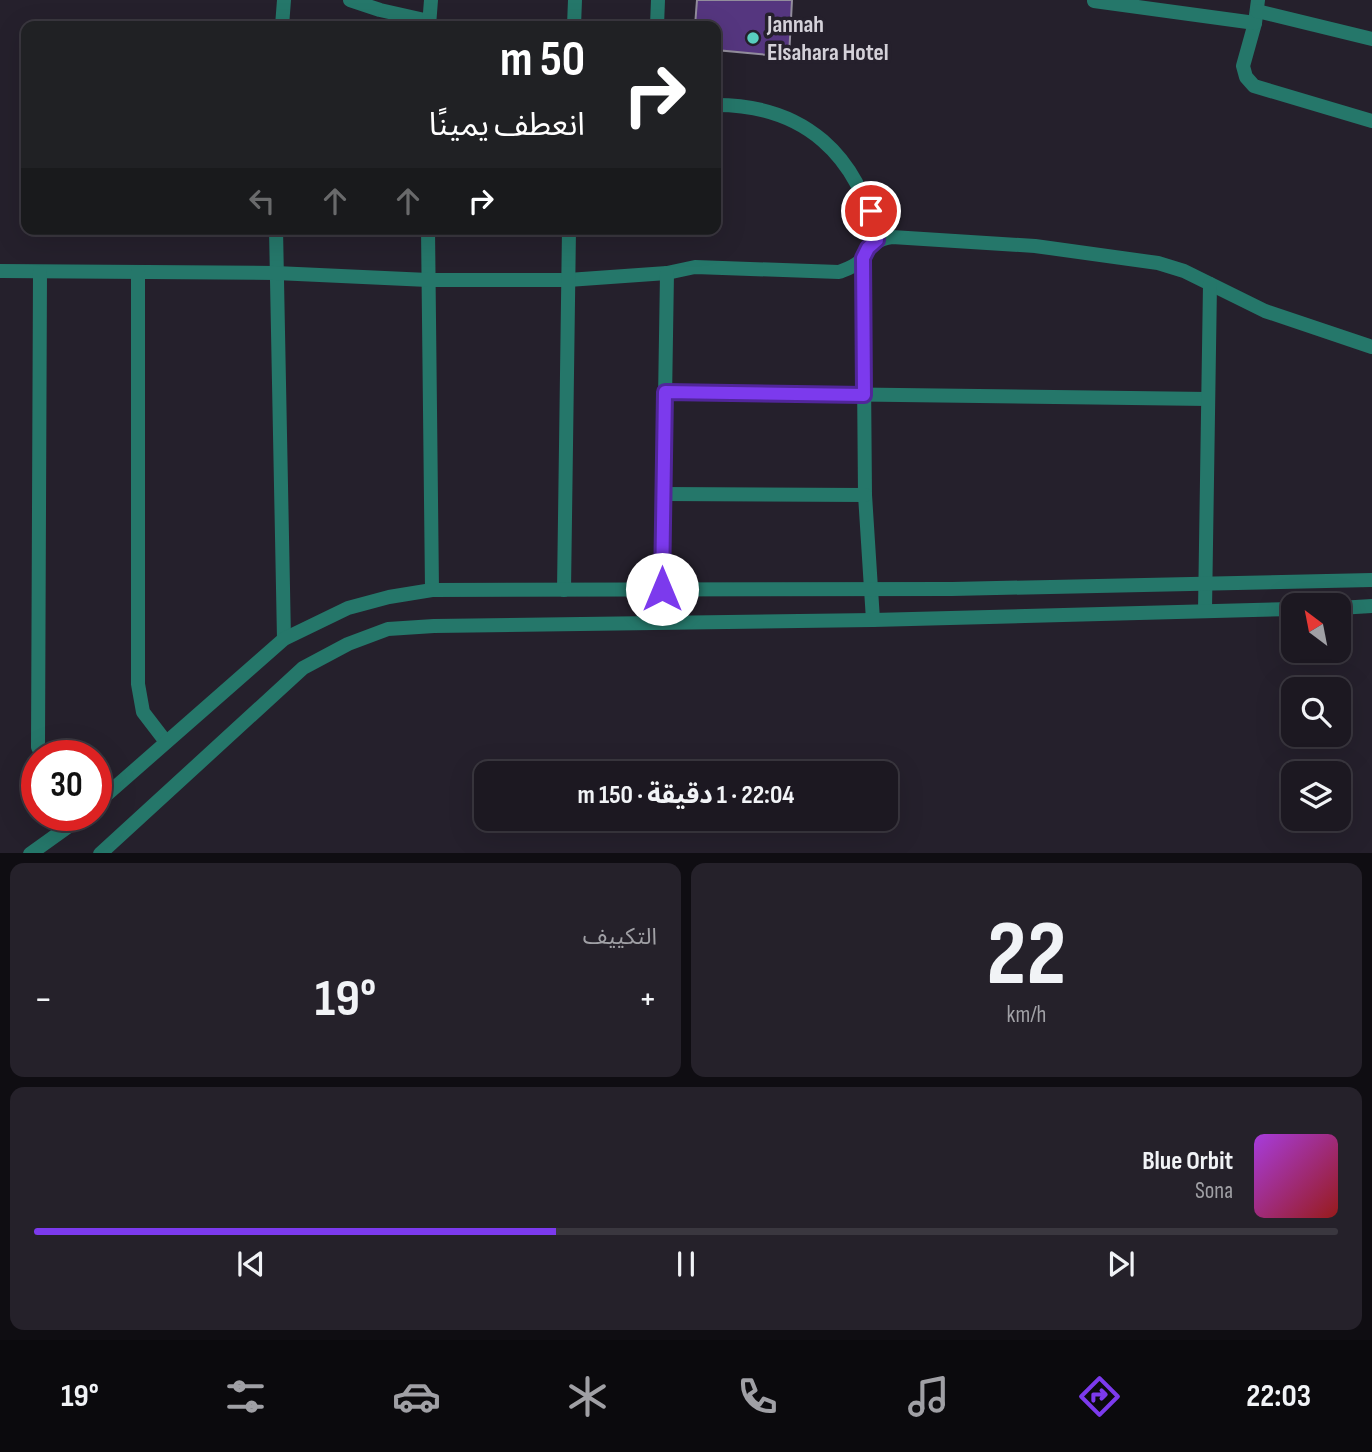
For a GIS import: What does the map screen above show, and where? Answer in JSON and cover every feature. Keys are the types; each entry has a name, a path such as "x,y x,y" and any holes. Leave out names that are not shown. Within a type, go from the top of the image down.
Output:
{"street":[{"path":"282,21 284,0"},
{"path":"350,0 418,21"},
{"path":"429,21 431,0"},
{"path":"574,21 575,0"},
{"path":"657,21 658,0"},
{"path":"1094,1 1256,11 1372,39"},
{"path":"1256,11 1243,66 1246,77 1254,86 1372,121"},
{"path":"721,105 742,105 770,111 797,123 822,139 843,160 859,184 871,211 877,240"},
{"path":"276,235 284,639"},
{"path":"428,235 432,590"},
{"path":"564,590 569,235"},
{"path":"0,271 276,273 428,280 568,280 667,273 695,267 839,271 853,267 877,240 892,237 1049,248 1158,263 1184,271 1265,312 1372,347"},
{"path":"863,258 865,495 873,620"},
{"path":"38,740 40,272"},
{"path":"138,272 138,684 143,712 166,742"},
{"path":"662,589 667,273"},
{"path":"1205,610 1210,284"},
{"path":"665,392 1208,399"},
{"path":"663,494 865,495"},
{"path":"112,790 284,639 348,608 389,597 432,590 871,589 1372,580"},
{"path":"1351,607 1372,606"},
{"path":"100,853 303,667 348,644 388,629 459,625 873,620 1281,609"},
{"path":"30,853 60,831"}],"building":[{"name":"Jannah Elsahara Hotel","path":"697,0 792,0 789,57 721,50 721,21 695,21"}],"place":[{"name":"Jannah Elsahara Hotel","path":"753,38"}],"route":[{"path":"662,589 665,392 864,395 863,258 868,248 877,240 871,211"}]}
